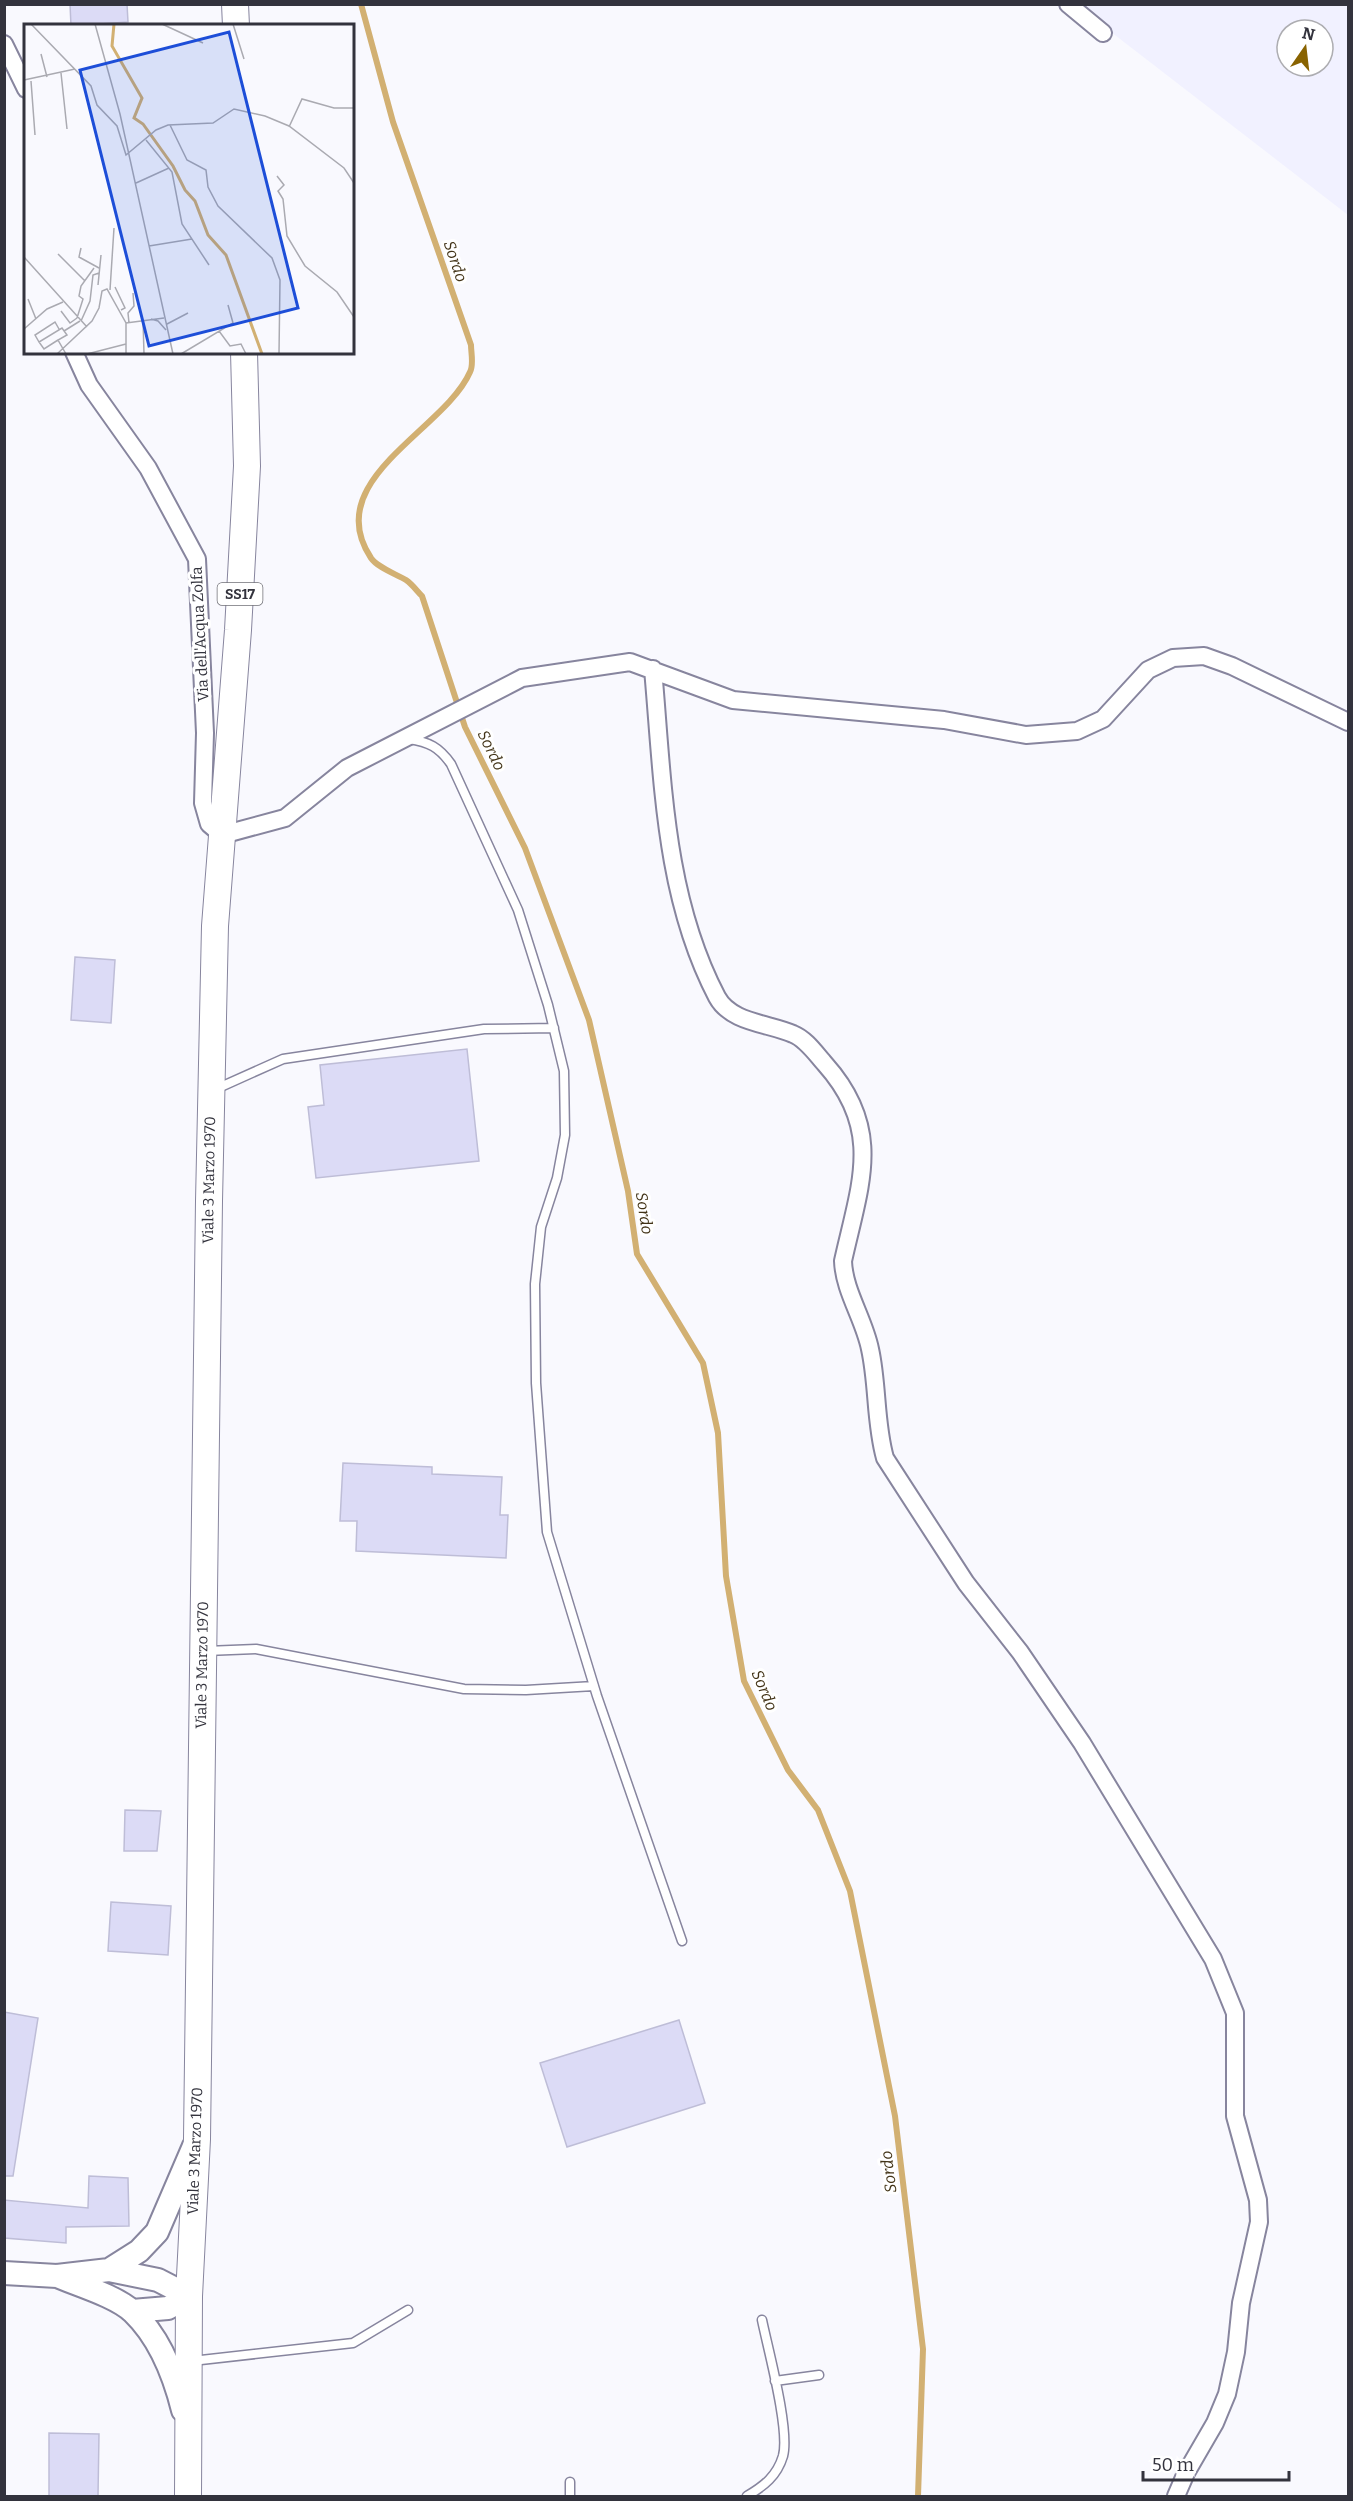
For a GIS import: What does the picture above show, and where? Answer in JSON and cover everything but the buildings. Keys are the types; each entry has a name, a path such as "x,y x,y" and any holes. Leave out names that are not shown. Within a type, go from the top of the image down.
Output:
{"main road":[{"path":"236,4 236,24"},
{"name":"SS17","path":"222,835 237,641 246,466 244,354"},
{"name":"Viale 3 Marzo 1970","path":"188,2496 189,2296 197,2139 211,1091 215,926 222,835"}],"street":[{"path":"1068,4 1103,33"},
{"path":"4,44 24,85"},
{"name":"Via dell'Acqua Zolfa","path":"75,354 89,385 148,468 197,559 205,733 203,803 209,824 222,835"},
{"path":"222,835 285,818 347,768 522,678 630,662 734,700 944,720 1026,735 1077,731 1103,718 1148,670 1173,658 1204,656 1232,666 1348,722"},
{"path":"653,669 669,846 687,923 718,998 727,1011 795,1034 810,1047 837,1077 861,1123 864,1166 843,1261 843,1274 865,1325 870,1349 880,1442 885,1458 966,1583 1020,1652 1082,1743 1213,1959 1235,2013 1233,2063 1235,2116 1258,2200 1259,2222 1241,2303 1236,2352 1227,2394 1215,2423 1186,2473 1176,2496"},
{"path":"109,2270 139,2251 157,2232 197,2139"},
{"path":"4,2273 57,2276 109,2270 158,2280 189,2296"},
{"path":"57,2276 132,2311 160,2345 177,2384 188,2431"},
{"path":"132,2311 168,2308 189,2296"}],"lane":[{"path":"402,738 430,743 441,751 451,764 518,910 554,1028 564,1071 565,1135 557,1178 541,1227 535,1284 536,1383 547,1532 594,1686 682,1941"},
{"path":"211,1091 283,1059 484,1029 554,1028"},
{"path":"202,1651 256,1649 464,1689 526,1690 594,1686"},
{"path":"188,2362 352,2343 408,2310"},
{"path":"747,2496 768,2484 783,2455 782,2417 762,2320"},
{"path":"775,2381 819,2375"},
{"path":"570,2482 570,2496"}],"shaded area":[{"path":"1076,5 1348,5 1348,215"}],"waterway":[{"name":"Sordo","path":"361,4 393,122 471,345 472,362 470,372 456,393 373,480 361,504 359,530 374,562 406,580 422,596 465,727 525,848 589,1020 628,1191 637,1254 703,1363 718,1433 726,1576 744,1681 788,1770 818,1810 850,1891 895,2116 923,2349 918,2496"}]}
